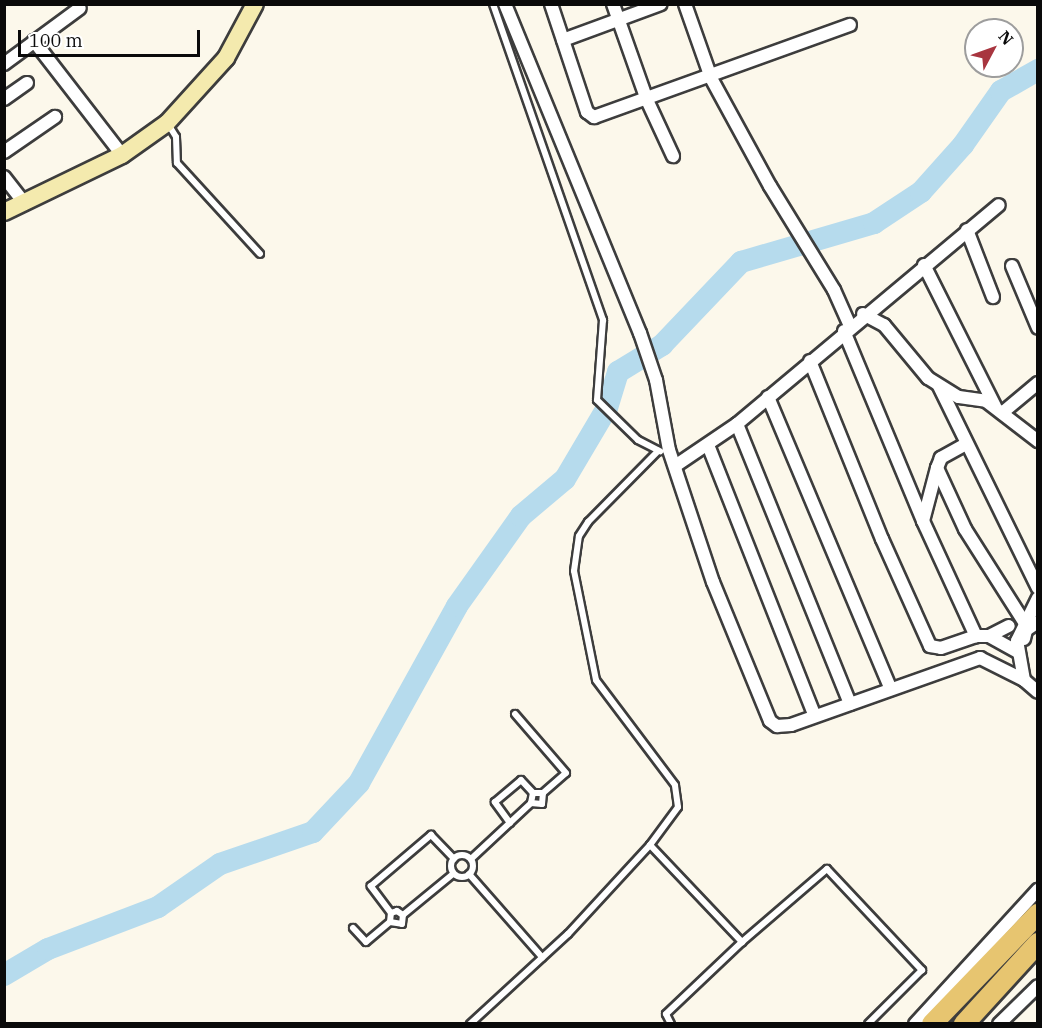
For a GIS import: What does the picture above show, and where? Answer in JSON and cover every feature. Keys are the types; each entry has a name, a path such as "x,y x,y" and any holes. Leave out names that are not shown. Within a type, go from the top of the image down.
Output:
{"main road":[{"path":"932,1023 1038,914"},
{"path":"964,1023 1038,943"}],"street":[{"path":"505,4 640,333 656,380 664,450 675,466 713,582 770,721 777,726 791,725 891,689 981,661 1031,686"},
{"path":"551,4 590,116 647,100 711,78 850,25"},
{"path":"613,4 647,100 673,156"},
{"path":"563,40 661,4"},
{"path":"685,4 711,78 809,251 834,290 923,521 982,636 1018,652"},
{"path":"4,212 122,155 168,123 226,58 253,6"},
{"path":"4,64 80,8"},
{"path":"34,41 122,155"},
{"path":"4,99 27,83"},
{"path":"4,152 55,117"},
{"path":"4,177 24,202"},
{"path":"675,466 736,424 863,314 999,205"},
{"path":"967,230 993,297"},
{"path":"924,265 999,410"},
{"path":"1012,266 1038,328"},
{"path":"863,314 884,325 939,386 966,444 993,490 1038,588"},
{"path":"810,361 882,539 930,646 941,648 1009,626"},
{"path":"999,410 1038,383"},
{"path":"939,386 959,397 986,401 1038,441"},
{"path":"768,397 891,689"},
{"path":"736,424 850,704"},
{"path":"923,521 941,458 966,444"},
{"path":"708,445 815,716"},
{"path":"937,468 964,529 1024,622"},
{"path":"1031,686 1018,652 1024,622 1036,603"},
{"path":"1031,686 1022,646 1026,630 1038,622"},
{"path":"915,1023 1038,890"},
{"path":"999,1023 1038,986"}],"lane":[{"path":"470,1023 542,957 650,845 678,807 678,793 596,680 574,571 579,536 588,522 664,450 638,440 599,404 596,397 603,320 493,4"},
{"path":"168,123 176,137 177,163 260,254"},
{"path":"515,714 565,771 543,793 542,804 531,804"},
{"path":"510,823 495,802 521,780 533,793 543,793"},
{"path":"533,793 531,804 471,859 469,874 542,957"},
{"path":"353,928 366,942 390,922 391,913 370,886 429,835 454,859"},
{"path":"650,845 742,942"},
{"path":"469,874 458,877 450,868 454,859 462,855 471,859"},
{"path":"671,1023 666,1014 742,942 827,869 922,970 868,1023"},
{"path":"390,922 402,924 403,915 453,874"},
{"path":"391,913 398,910 403,915"}],"waterway":[{"path":"4,975 48,949 158,907 220,864 313,832 359,783 457,606 521,516 565,479 607,408 618,372 662,345 741,262 874,223 921,192 963,145 1001,91 1038,70"}]}
